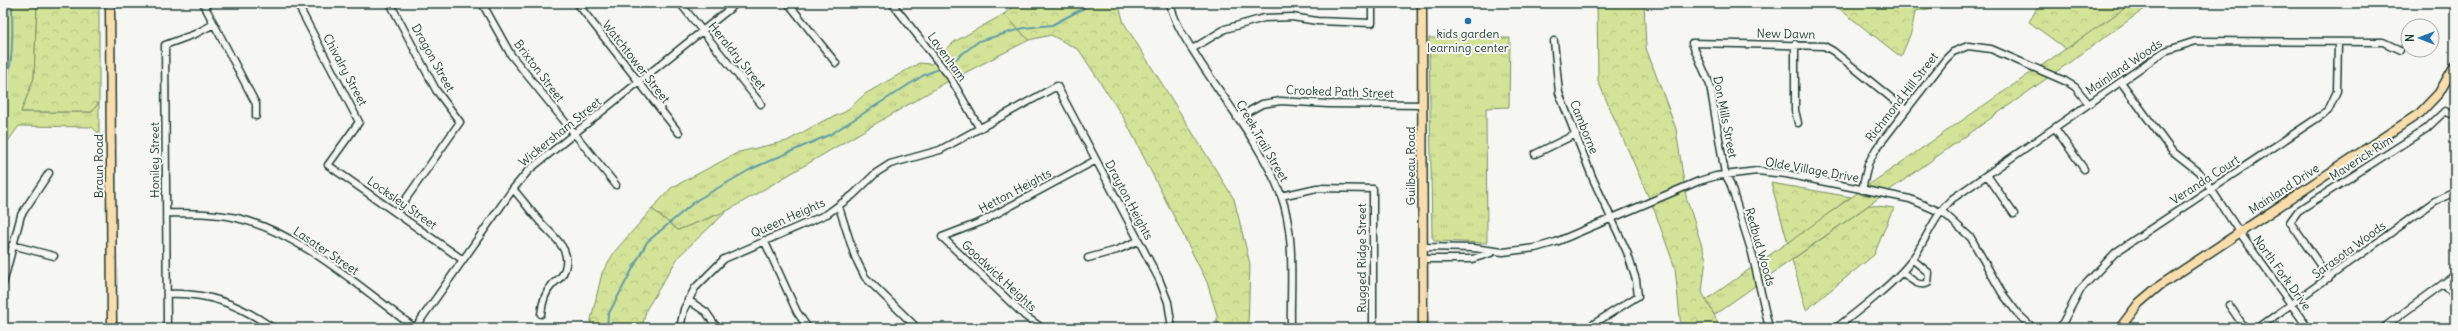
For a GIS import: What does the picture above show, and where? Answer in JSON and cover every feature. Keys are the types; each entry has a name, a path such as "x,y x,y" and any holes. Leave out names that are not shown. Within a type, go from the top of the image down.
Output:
{"main road":[{"name":"Braun Road","path":"110,3 112,328"},
{"name":"Guilbeau Road","path":"1422,3 1423,328"},
{"name":"Mainland Drive","path":"2120,328 2139,303 2159,286 2420,113 2439,93 2455,65"}],"street":[{"path":"203,3 256,104 256,116"},
{"name":"Chivalry Street","path":"297,3 359,122 328,165"},
{"name":"Dragon Street","path":"390,3 436,90 460,122 396,213"},
{"name":"Brixton Street","path":"482,3 511,55 616,185"},
{"name":"Watchtower Street","path":"577,3 638,82 680,133"},
{"name":"Heraldry Street","path":"680,3 761,104"},
{"name":"Wickersham Street","path":"415,328 513,189 529,170 737,3"},
{"path":"788,3 836,63"},
{"name":"Lavenham","path":"892,3 950,77 980,128"},
{"name":"Creek Trail Street","path":"1170,3 1176,22 1265,163 1281,196 1288,226 1291,251 1291,328"},
{"path":"1192,49 1225,29 1264,18 1292,17 1318,21 1372,23 1372,3"},
{"name":"Honiley Street","path":"167,328 165,44 187,37 214,24"},
{"name":"Camborne","path":"1554,41 1557,85 1593,179 1612,218 1636,280 1638,296 1587,328"},
{"name":"Mainland Woods","path":"1836,328 1902,272 1912,259 1940,212 1952,199 2165,51 2185,43 2383,42 2400,50"},
{"name":"New Dawn","path":"1692,43 1815,44 1829,48 1906,110"},
{"name":"Don Mills Street","path":"1692,43 1710,85 1725,174"},
{"name":"Veranda Court","path":"2060,328 2080,290 2108,259 2130,242 2318,120 2328,111 2337,91 2338,43"},
{"path":"1795,44 1795,110 1798,122"},
{"name":"Richmond Hill Street","path":"1862,190 1872,156 1906,110 1953,52 1968,46 1976,45 1991,49 2065,81 2075,87 2089,104"},
{"name":"North Fork Drive","path":"2121,82 2171,150 2199,172 2240,233 2308,328"},
{"name":"Queen Heights","path":"680,328 688,300 695,288 720,262 764,240 816,220 839,207 884,168 901,160 940,150 1057,86"},
{"name":"Drayton Heights","path":"1057,86 1164,290 1172,328"},
{"name":"Crooked Path Street","path":"1237,118 1262,104 1281,101 1320,104 1423,105"},
{"name":"Maverick Rim","path":"2329,278 2290,222 2298,211 2426,128 2444,111 2455,116"},
{"path":"2055,128 2084,168"},
{"path":"1535,154 1576,134"},
{"name":"Hetton Heights","path":"942,237 981,222 1096,160"},
{"name":"Locksley Street","path":"328,165 463,260"},
{"path":"3,284 12,245 21,216 49,173"},
{"name":"Olde Village Drive","path":"1423,247 1473,248 1492,252 1520,251 1547,245 1699,181 1725,174 1775,173 1910,199 1940,212 1954,222 1971,238 2005,298 2018,314 2033,328"},
{"name":"Redbud Woods","path":"1725,174 1730,183 1752,253 1769,328"},
{"path":"1987,175 2014,214"},
{"name":"Rugged Ridge Street","path":"1281,196 1317,188 1373,189 1373,328"},
{"path":"513,189 545,227 564,245 566,264 561,277 550,286 541,314"},
{"name":"Sarasota Woods","path":"2258,328 2435,201 2455,192"},
{"path":"839,207 854,258 865,277 917,328"},
{"name":"Lasater Street","path":"167,213 215,214 258,225 279,233 311,252 415,328"},
{"name":"Goodwick Heights","path":"942,237 1025,316 1042,328"},
{"path":"764,240 795,307 808,328"},
{"path":"1088,258 1117,250 1138,241"},
{"path":"12,245 54,256"},
{"name":"Olde Village Drive","path":"1423,259 1472,259 1492,252"},
{"path":"1902,272 1919,284 1924,285 1928,283 1929,273 1912,259"},
{"path":"2383,328 2455,275"},
{"path":"2444,283 2455,298"},
{"path":"167,294 197,294 225,301 252,313 273,328"},
{"path":"688,300 706,312 717,328"},
{"path":"2229,305 2245,328"}],"green space":[{"path":"3,3 37,3 34,78 21,112 92,112 99,102 99,134 92,127 19,126 3,148"},
{"path":"37,3 99,3 99,102 92,112 21,112 34,78"},
{"path":"1017,3 1118,3 1124,23 1234,199 1250,264 1248,328 1217,328 1217,315 1207,282 1125,120 1079,50 1051,35 1029,40 1004,14"},
{"path":"1597,3 1644,3 1646,48 1676,129 1686,196 1706,259 1702,292 1721,328 1681,328 1675,268 1655,212 1598,81"},
{"path":"1832,3 1968,3 1915,11 1912,30 1901,57"},
{"path":"2040,3 2132,3 2066,49 2029,22"},
{"path":"2132,3 2153,3 1714,315 1706,300 1870,184"},
{"path":"1004,14 1029,40 945,83 727,211 678,230 652,209 671,188 739,152 787,141 821,122 845,112 865,94 919,63 931,64 954,42"},
{"path":"1429,38 1510,38 1509,107 1486,108 1487,243 1435,241 1432,237"},
{"path":"1771,183 1851,197 1788,243"},
{"path":"1869,205 1895,208 1891,213 1874,255 1806,310 1792,260"},
{"path":"652,209 678,230 727,211 679,256 646,310 642,328 589,328 602,273 615,251"}],"waterway":[{"path":"3,88 7,79 11,57 12,3"},
{"path":"945,67 979,41 1024,28 1052,25 1084,8 1085,3"},
{"path":"607,328 608,315 647,242 697,200 751,169 831,134 924,75 941,68"}],"place":[{"name":"kids garden learning center","path":"1468,21"}]}
